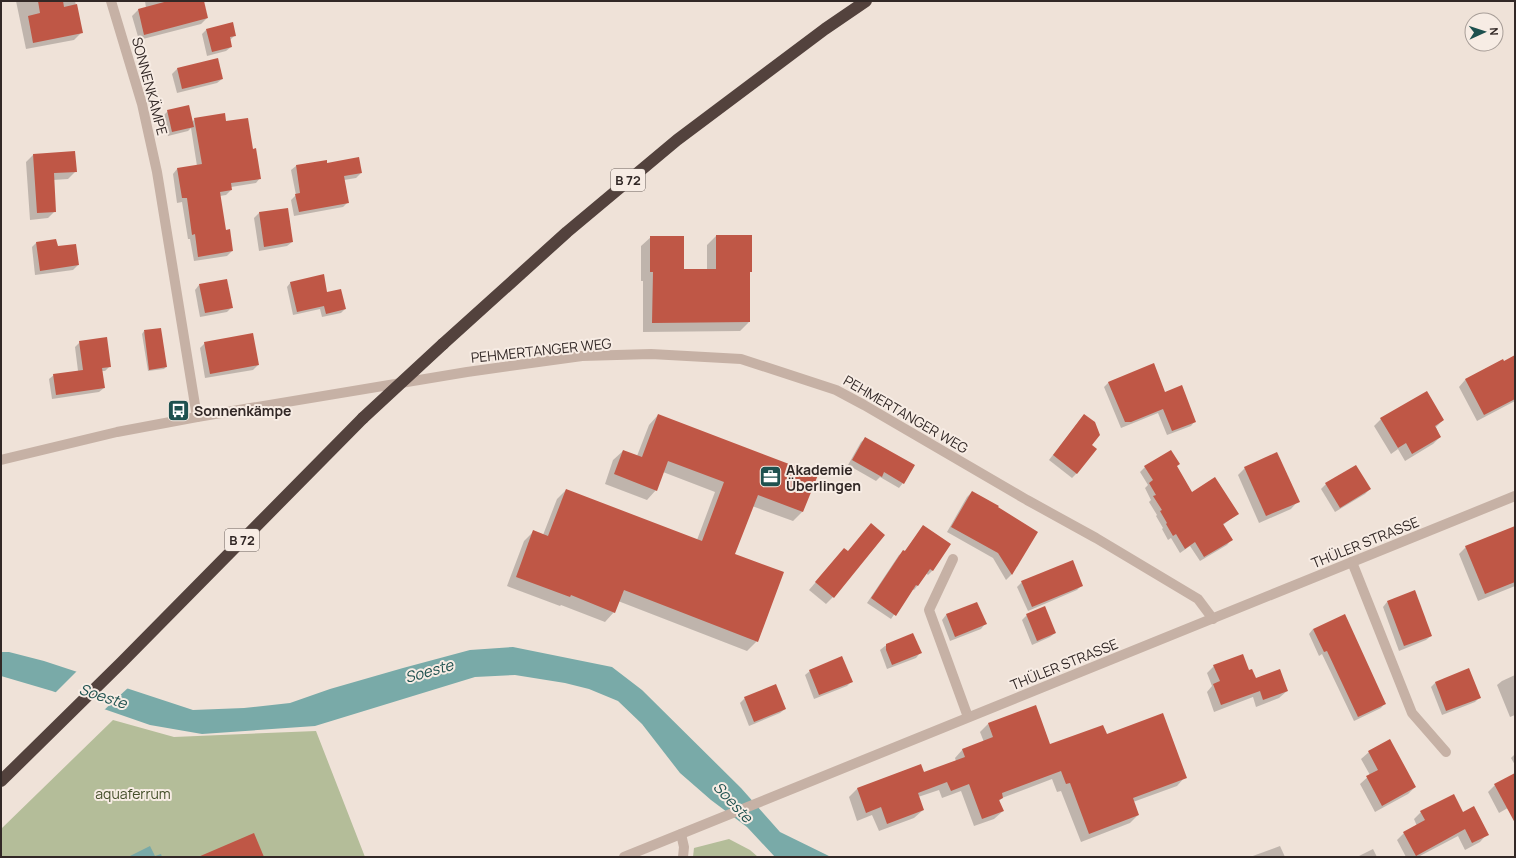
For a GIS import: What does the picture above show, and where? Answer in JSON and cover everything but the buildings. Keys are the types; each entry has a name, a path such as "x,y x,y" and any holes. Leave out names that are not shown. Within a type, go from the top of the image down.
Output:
{"highway":[{"name":"B 72","path":"1,781 122,662 362,418 567,232 677,140 825,29 866,1"}],"street":[{"name":"SONNENKÄMPE","path":"111,1 142,104 157,172 197,417"},
{"name":"PEHMERTANGER WEG","path":"1,460 117,432 197,417 460,373 582,356 651,354 741,359 836,390 857,401 1027,500 1096,538 1198,599 1213,619"},
{"name":"THÜLER STRASSE","path":"624,857 1515,496"},
{"path":"952,559 928,610 968,717"},
{"path":"1352,562 1412,713 1446,752"},
{"path":"681,834 684,847 683,857"}],"green space":[{"name":"aquaferrum","path":"113,720 174,737 316,731 365,857 1,857 1,829"},
{"path":"729,839 750,850 758,857 693,857 694,848"}],"water":[{"name":"Soeste","path":"513,647 612,667 642,690 741,788 780,832 831,857 775,857 747,827 711,800 680,773 642,724 618,701 589,689 565,683 515,675 475,677 315,726 202,734 150,725 52,691 1,676 1,652 9,652 44,661 193,710 244,708 290,703 330,689 470,650"},
{"path":"150,846 155,856 161,854 162,857 128,857"}],"pier":[{"path":"78,670 129,687 103,711 54,694"}],"place":[{"name":"Sonnenkämpe","path":"178,410"},
{"name":"Akademie Überlingen","path":"771,477"}]}
